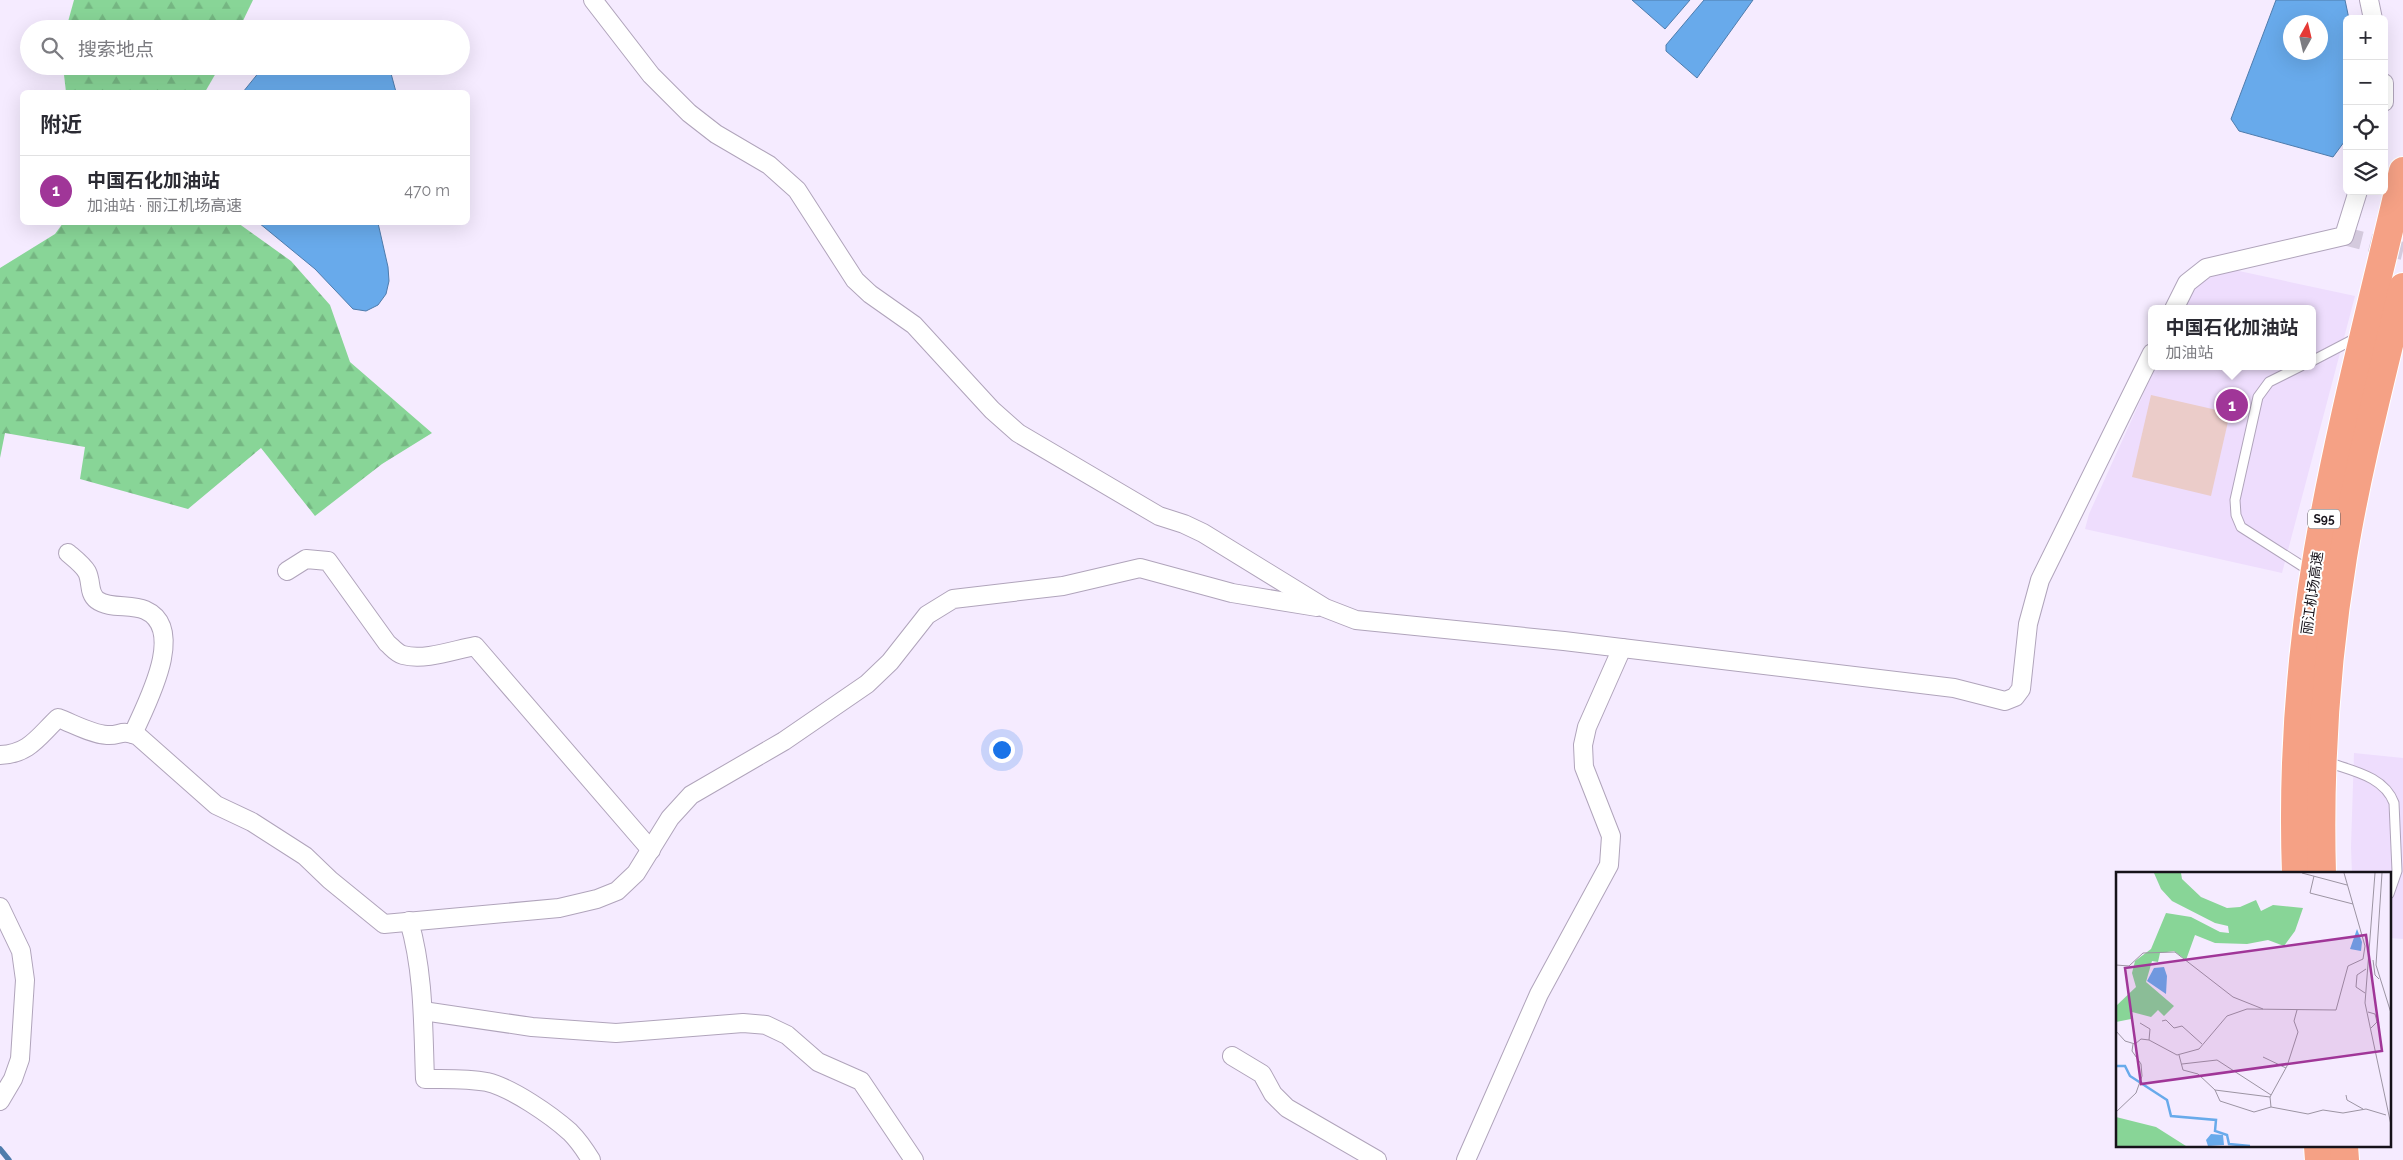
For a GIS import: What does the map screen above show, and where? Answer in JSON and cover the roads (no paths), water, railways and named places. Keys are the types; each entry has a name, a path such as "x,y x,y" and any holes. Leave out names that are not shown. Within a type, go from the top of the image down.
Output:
{"highway":[{"name":"丽江机场高速","path":"2296,872 2298,723 2314,574 2328,495 2403,171"},
{"name":"丽江机场高速","path":"2322,872 2323,761 2329,667 2343,555 2353,500 2403,287"}],"street":[{"path":"592,0 651,74 689,114 716,134 769,166 797,190 855,280 870,294 914,325 992,410 1018,434 1159,516 1184,524 1203,533 1325,608 1344,616 1369,622 1622,648 1954,688 2000,701 2015,697 2022,684 2028,624 2040,580 2148,361"},
{"path":"2369,0 2372,15"},
{"path":"2176,305 2187,283 2206,268 2344,236 2357,195"},
{"path":"68,553 88,573 91,593 95,599 101,603 134,606 147,611 153,615 161,627 165,646 161,665 133,734"},
{"path":"287,571 306,559 328,561 386,643 405,655 423,656 475,646 651,850"},
{"path":"0,755 17,754 26,750 58,718 98,733 108,735 123,732 133,734 206,794 216,805 252,822 305,856 330,880 384,924 559,908 597,899 617,891 630,881 670,818 691,796 784,741 867,684 890,662 927,615 953,599 1064,586 1140,568 1232,593 1325,608"},
{"path":"1466,1160 1539,994 1609,865 1612,845 1611,836 1584,767 1583,745 1587,727 1622,648"},
{"path":"0,907 21,951 25,980 20,1059 13,1079 0,1101"},
{"path":"409,921 416,945 423,1011 425,1078 462,1079 501,1087 556,1120 571,1133 591,1160"},
{"path":"423,1011 532,1027 616,1033 743,1023 766,1025 787,1035 818,1062 861,1081 914,1160"},
{"path":"1232,1056 1262,1074 1273,1094 1287,1108 1377,1160"}],"lane":[{"path":"2316,359 2365,334"},
{"path":"2293,370 2269,382 2258,397 2236,500 2236,508 2241,528 2314,574"},
{"path":"2323,761 2376,780 2391,794 2394,803 2397,871 2390,891"}],"water":[{"path":"1632,0 1690,0 1665,29"},
{"path":"1704,0 1753,0 1697,78 1666,51 1666,45"},
{"path":"2276,0 2345,0 2348,15 2343,15 2343,143 2333,157 2239,131 2231,119"},
{"path":"257,75 391,75 395,90 245,90"},
{"path":"261,225 378,225 388,267 389,281 386,294 378,305 366,311 353,309 315,269"}],"waterway":[{"path":"0,1149 9,1160"}],"tunnel":[{"path":"2344,236 2403,251"}],"place":[{"name":"中国石化加油站","path":"2232,405"}]}
